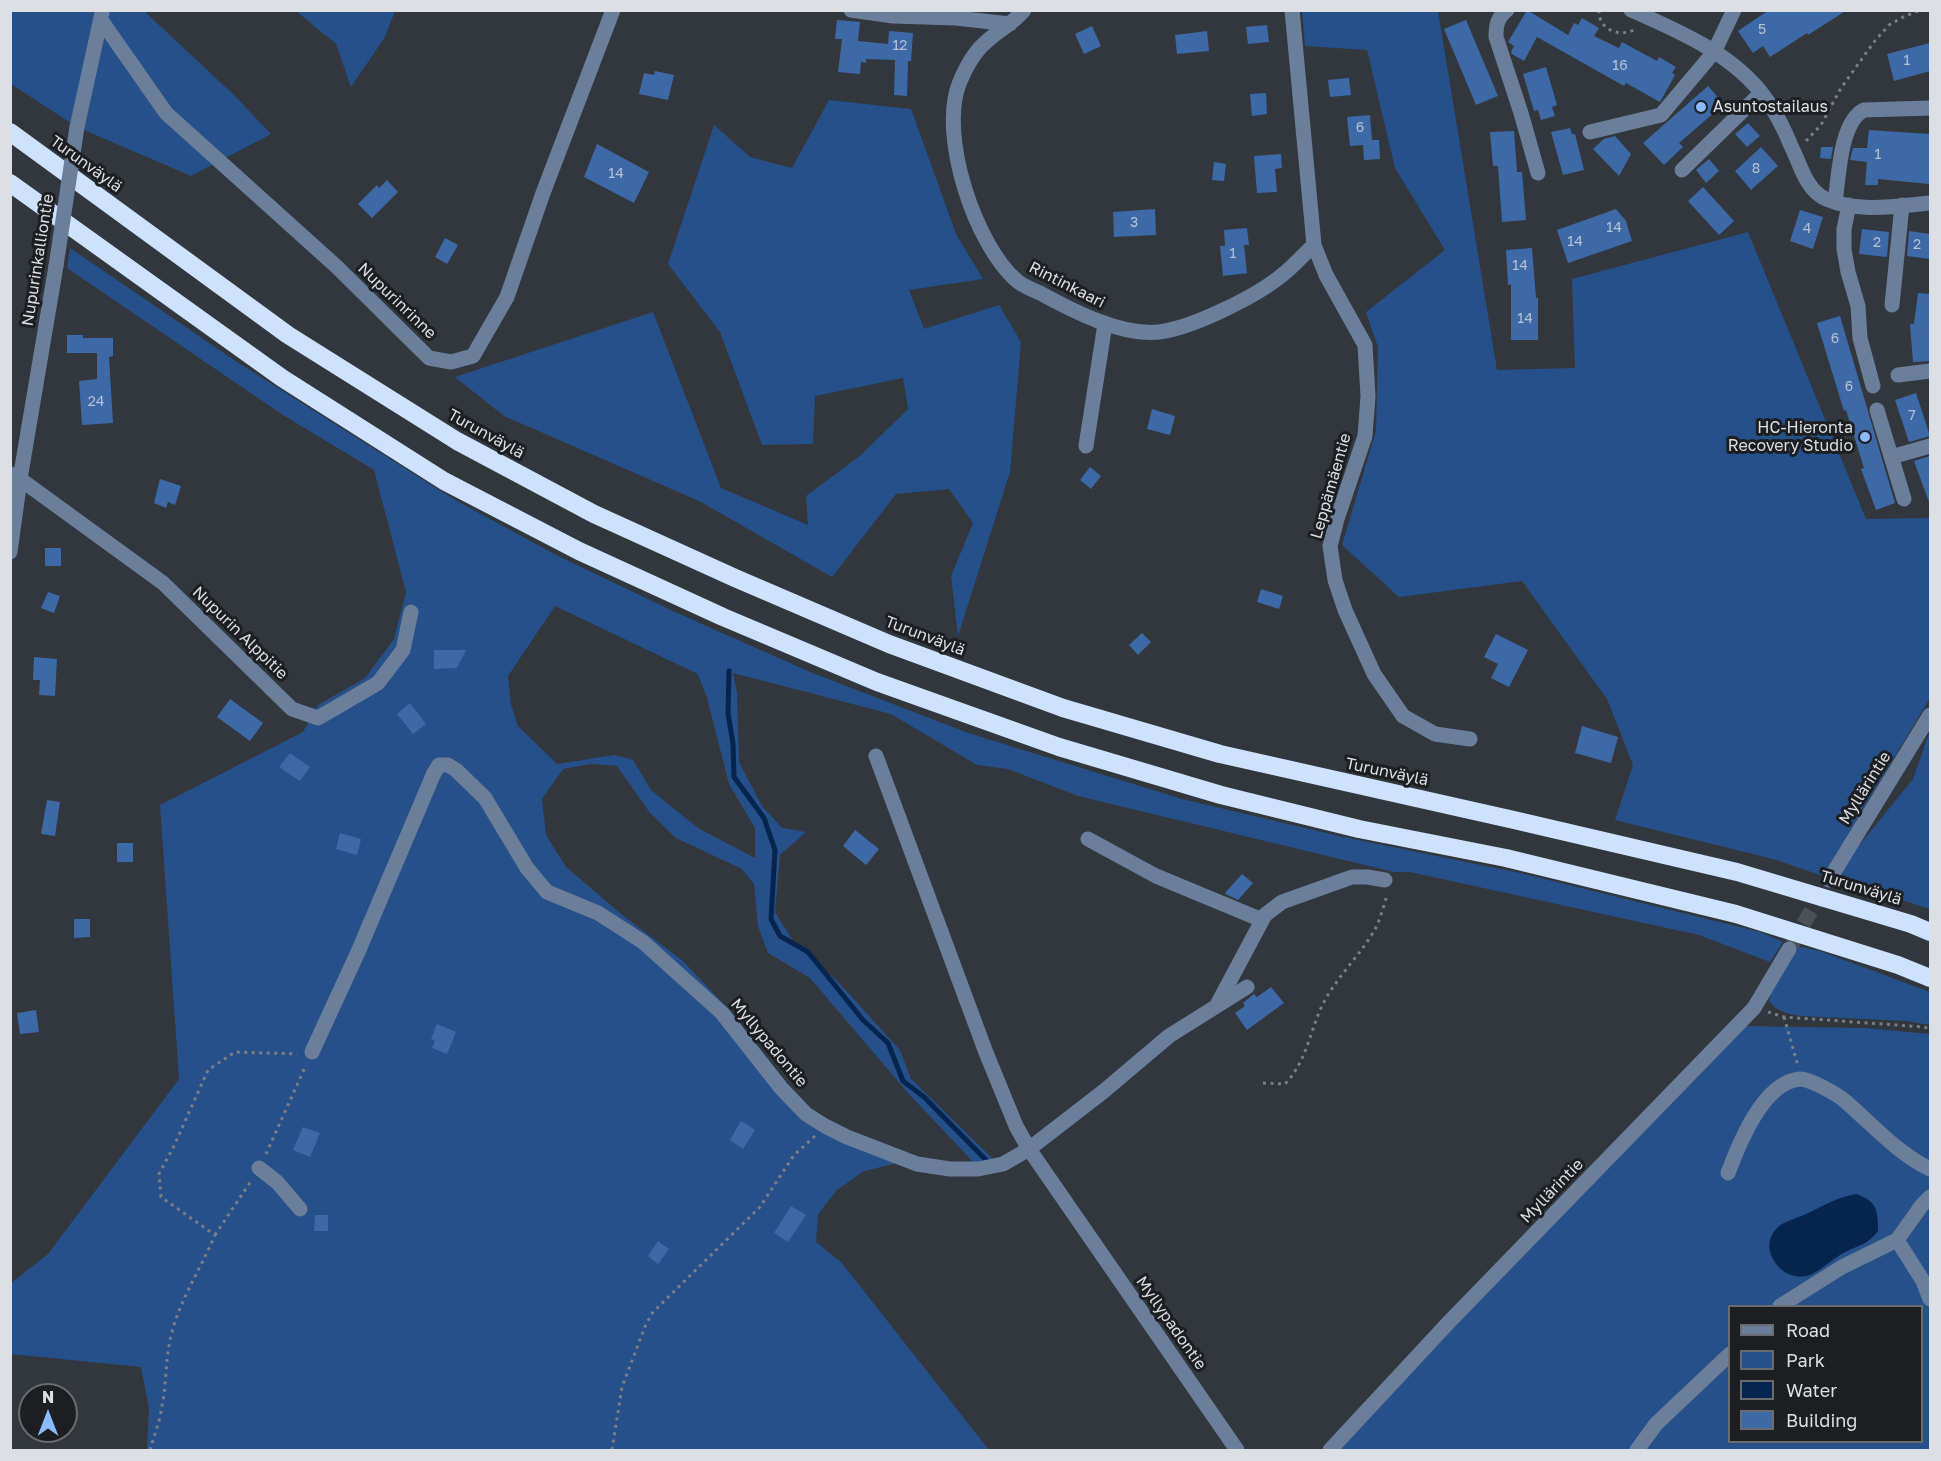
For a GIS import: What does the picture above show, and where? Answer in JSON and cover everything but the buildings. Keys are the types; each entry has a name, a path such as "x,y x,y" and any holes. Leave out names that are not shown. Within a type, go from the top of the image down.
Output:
{"highway":[{"name":"Turunväylä","path":"10,132 288,335 457,441 594,514 889,644 1064,708 1220,754 1514,819 1737,872 1911,924 1930,932"},
{"path":"10,183 282,378 444,481 590,555 723,617 877,682 1059,747 1221,795 1359,829 1506,858 1736,914 1899,965 1930,978"}],"street":[{"name":"Nupurinrinne","path":"102,15 166,113 337,267 429,358 451,362 473,356 507,297 543,193 613,10"},
{"path":"851,10 893,16 956,18 1010,24"},
{"name":"Rintinkaari","path":"1024,10 1010,24 985,42 971,60 959,83 954,100 953,135 958,162 977,223 994,254 1017,281 1084,316 1105,324 1124,329 1157,332 1185,327 1258,292 1283,275 1314,245"},
{"name":"Leppämäentie","path":"1293,10 1314,245 1326,275 1365,345 1368,396 1365,436 1330,546 1335,580 1345,610 1374,674 1403,716 1435,734 1470,739"},
{"path":"1507,10 1500,16 1496,26 1496,37 1538,172"},
{"path":"1631,10 1681,31 1714,52 1761,93 1781,124 1805,179 1825,199 1880,207 1930,203"},
{"path":"1590,132 1661,115 1714,52 1734,10"},
{"name":"Nupurinkalliontie","path":"10,552 15,476 56,266 77,127 102,15"},
{"path":"1682,170 1761,93"},
{"path":"1873,386 1860,338 1858,306 1844,249 1842,203 1845,134 1856,113 1864,110 1930,108"},
{"path":"1892,305 1902,205"},
{"path":"1086,446 1105,324"},
{"path":"1898,375 1930,370"},
{"path":"1877,410 1904,499"},
{"path":"1891,457 1930,446"},
{"name":"Nupurin Alppitie","path":"15,476 163,584 292,709 318,718 378,683 402,650 411,612"},
{"name":"Myllärintie","path":"1829,880 1930,715"},
{"path":"876,756 985,1050 1016,1126 1029,1149 1104,1091 1169,1036 1247,987"},
{"name":"Myllypadontie","path":"312,1052 358,952 434,773 439,765 448,765 485,798 527,868 547,892 598,913 643,942 723,1013 782,1088 806,1114 847,1137 917,1164 950,1169 978,1169 1003,1164 1029,1149 1237,1450"},
{"path":"1088,839 1156,876 1262,920"},
{"path":"1217,1006 1265,915 1282,902 1352,877 1385,880"},
{"name":"Myllärintie","path":"1330,1450 1449,1322 1754,1008 1789,949"},
{"path":"1728,1173 1743,1135 1762,1103 1785,1084 1802,1079 1843,1099 1897,1148 1930,1169"},
{"path":"260,1168 277,1182 300,1209"},
{"path":"1782,1305 1842,1268 1897,1240 1930,1197"},
{"path":"1897,1240 1923,1281 1930,1299"},
{"path":"1637,1450 1656,1424 1728,1356"}],"path":[{"path":"1599,10 1599,18 1607,28 1614,32 1630,33 1639,27"},
{"path":"1808,139 1821,125 1841,88 1889,25 1921,10"},
{"path":"1263,1083 1285,1084 1296,1073 1321,1008 1375,930 1388,891 1385,880"},
{"path":"1754,1008 1784,1017 1930,1029"},
{"path":"1784,1017 1802,1079"},
{"path":"215,1235 161,1197 159,1174 208,1070 235,1052 271,1052 292,1055 312,1052"},
{"path":"150,1450 162,1406 166,1357 172,1330 184,1298 204,1262 215,1235 260,1168 312,1052"},
{"path":"612,1450 622,1387 646,1324 653,1312 760,1208 794,1155 825,1126"}],"green space":[{"path":"10,11 144,11 234,95 271,134 191,176 77,127 11,84"},
{"path":"296,11 395,11 385,37 351,87 336,44"},
{"path":"1302,11 1438,11 1497,370 1575,368 1572,279 1748,232 1866,519 1930,518 1930,698 1823,876 1773,859 1615,820 1633,765 1607,699 1522,581 1399,597 1342,545 1376,431 1378,347 1366,312 1445,250 1395,168 1367,50 1305,46"},
{"path":"829,100 911,109 956,234 983,279 909,290 924,329 999,305 1021,342 1010,472 958,636 951,576 973,523 949,489 896,494 832,577 699,501 504,416 455,377 653,312 721,488 808,525 806,496 861,455 908,409 903,378 815,396 813,444 762,445 720,332 668,264 714,125 750,157 792,168"},
{"path":"70,248 237,362 455,500 558,556 675,612 810,672 968,733 1182,799 1343,837 1520,873 1760,932 1783,942 1770,962 1699,935 1410,872 1394,872 1078,796 1008,769 977,765 891,714 733,673 737,693 739,762 762,806 782,828 806,832 780,855 775,912 795,944 839,983 900,1050 911,1079 993,1159 975,1164 908,1093 810,978 768,953 758,926 754,884 742,869 676,838 650,813 617,766 591,764 563,769 542,799 546,835 566,867 621,914 683,961 733,1014 804,1105 898,1163 864,1171 837,1190 818,1214 816,1242 841,1262 989,1450 147,1450 149,1409 141,1367 11,1354 11,1283 48,1254 179,1079 160,805 303,732 318,705 365,678 394,639 406,592 374,470 283,415 67,268","holes":["555,606 698,674 707,698 729,784 755,828 755,858 698,828 651,790 633,760 615,755 557,764 518,726 511,705 508,676"]},
{"path":"1930,731 1930,909 1838,880 1853,853 1913,779"},
{"path":"1796,946 1820,951 1930,992 1930,1025 1906,1021 1802,1016 1780,1010 1769,1001 1772,989"},
{"path":"1745,1026 1865,1028 1930,1034 1930,1450 1336,1450 1553,1221"}],"water":[{"path":"1856,1194 1872,1203 1877,1212 1878,1231 1869,1240 1840,1255 1810,1275 1800,1277 1790,1275 1775,1263 1769,1245 1771,1236 1777,1228 1830,1202"}],"waterway":[{"path":"729,671 728,713 733,744 734,777 764,818 775,850 771,919 780,936 808,952 863,1020 888,1043 903,1081 924,1097 986,1160"}],"tunnel":[{"path":"1792,944 1829,880"}],"place":[{"name":"Asuntostailaus","path":"1701,107"},
{"name":"HC-Hieronta Recovery Studio","path":"1865,437"}]}
